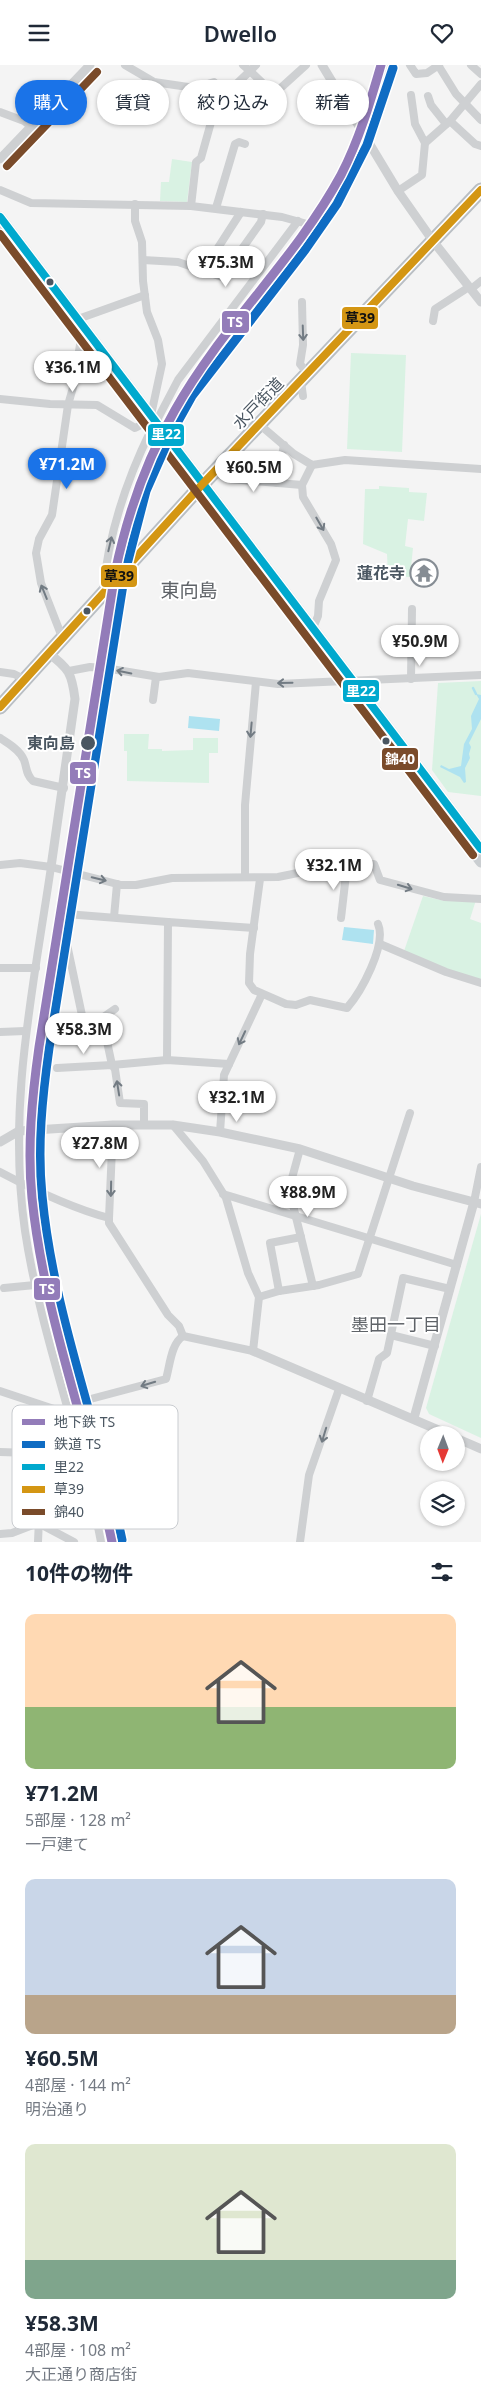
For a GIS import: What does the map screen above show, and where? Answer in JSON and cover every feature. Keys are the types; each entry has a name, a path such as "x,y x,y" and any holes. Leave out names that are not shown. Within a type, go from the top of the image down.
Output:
{"highway":[{"name":"水戸街道","path":"0,707 102,592 200,486 260,425 481,190"}],"main road":[{"path":"0,217 78,319 151,422 348,681 481,862"},
{"path":"0,231 81,338 151,422"},
{"path":"200,486 312,628 348,681 481,849"}],"street":[{"path":"0,159 90,65"},
{"path":"125,65 154,82 179,86"},
{"path":"243,65 274,94 306,65"},
{"path":"240,80 256,65"},
{"path":"322,65 398,191 433,241 481,302"},
{"path":"0,190 31,203 135,204 216,208 263,214 318,227 349,177 367,139 390,65"},
{"path":"410,65 416,74 427,73 438,65 465,104 481,120"},
{"path":"470,65 481,74"},
{"path":"425,143 448,123 481,84"},
{"path":"398,191 422,175 425,143 415,124 411,95"},
{"path":"428,95 431,105 448,123 481,146"},
{"path":"0,111 24,121 32,127"},
{"path":"191,206 196,162 201,158 210,125"},
{"path":"216,208 235,144 239,142 245,144"},
{"path":"102,592 109,545 120,506 151,422 162,364 158,340 147,313 144,295 142,242 135,221 135,204"},
{"path":"203,271 241,212"},
{"path":"143,260 178,262 222,277 257,228 263,214"},
{"path":"0,399 68,405 97,405 126,425 135,428 151,422 178,380 298,221"},
{"path":"433,321 435,309 481,281"},
{"path":"78,319 144,295"},
{"path":"302,302 303,345 300,364 304,378 303,396"},
{"path":"62,637 41,583 36,553 39,539 52,515 68,405 74,384 81,338"},
{"path":"260,425 312,465 345,460 481,469"},
{"path":"277,483 284,445"},
{"path":"312,465 302,485 303,497 331,544 336,561 319,601 318,616 312,628"},
{"path":"214,472 230,479 302,485"},
{"path":"411,679 412,609"},
{"path":"48,653 69,671 72,678 75,709 25,1031 19,1131 25,1229 35,1285 68,1405"},
{"path":"69,671 90,667 105,668 156,677 188,673 278,684 481,675"},
{"path":"0,672 14,674 24,679"},
{"path":"153,700 156,677"},
{"path":"245,877 245,805 256,682"},
{"path":"0,738 14,747 23,758 27,773 33,781 64,788"},
{"path":"0,865 20,863 51,867 117,884 136,885 172,878 245,877 260,879 328,867 374,864 380,880 422,893 444,897 481,899"},
{"path":"341,918 346,866"},
{"path":"73,873 66,914 65,935 83,1020 102,1018 115,1009"},
{"path":"260,879 249,983 254,990 286,1004 296,1005 310,1000 347,1008 361,989 380,944 378,924"},
{"path":"114,917 117,884"},
{"path":"66,914 254,928"},
{"path":"167,1060 168,922"},
{"path":"380,944 446,972 481,983"},
{"path":"0,968 36,968"},
{"path":"220,1132 224,1075 262,994"},
{"path":"102,1018 112,1065 115,1069 120,1103 144,1104 144,1125"},
{"path":"0,1032 25,1031"},
{"path":"57,1068 167,1060 229,1064"},
{"path":"259,1297 279,1291 314,1286 358,1274 410,1113"},
{"path":"113,1125 109,1223 168,1315 179,1326 183,1336"},
{"path":"0,1143 19,1131 113,1125 173,1125 220,1132 300,1149 388,1178 478,1203"},
{"path":"173,1125 203,1161 223,1194 248,1273 259,1297 253,1351"},
{"path":"300,1149 289,1189 314,1286"},
{"path":"414,1418 457,1265 478,1203 481,1167"},
{"path":"0,1172 90,1213 109,1218"},
{"path":"223,1194 457,1265"},
{"path":"279,1291 270,1243 301,1237"},
{"path":"367,1401 379,1359 387,1353 403,1278 450,1289"},
{"path":"4,1288 35,1285"},
{"path":"391,1335 436,1345"},
{"path":"183,1336 253,1351 367,1401 431,1426"},
{"path":"76,1405 83,1401 166,1379 173,1351 179,1339 183,1336"},
{"path":"300,1542 309,1475 339,1389"},
{"path":"0,1391 42,1405"},
{"path":"465,1442 481,1449"},
{"path":"0,1534 12,1533 22,1529"},
{"path":"38,1529 38,1542"},
{"path":"49,1529 74,1542"},
{"path":"98,1529 101,1542"}],"green space":[{"path":"172,159 192,162 187,202 160,201 161,182 169,182"},
{"path":"351,353 406,355 402,452 347,449"},
{"path":"379,486 409,488 409,492 427,493 424,521 408,519 405,546 413,548 410,577 388,576 387,554 363,544 365,489 379,489"},
{"path":"481,681 481,796 448,792 432,770 438,683"},
{"path":"124,734 149,734 148,749 162,749 162,751 193,750 193,738 218,738 218,753 209,753 209,783 127,781 127,751 124,751"},
{"path":"423,896 445,901 476,900 470,919 481,923 481,980 443,968 404,951"},
{"path":"481,1214 481,1438 465,1431 465,1426 455,1426 429,1414 426,1408"}],"water":[{"path":"476,694 481,695 481,719 469,743 471,747 470,758 465,768 466,782 464,783 460,777 440,767 441,765 449,769 461,766 464,744 472,729 471,716 479,699"},
{"path":"189,716 220,719 219,731 188,728"},
{"path":"344,927 374,930 373,944 342,940"}],"waterway":[{"path":"473,688 476,694"}],"metro line":[{"name":"TS","path":"77,1405 56,1328 38,1242 32,1198 30,1141 32,1104 39,1047 115,573 125,530 138,489 164,430 194,379 214,350 281,265 323,206 341,175 359,135 381,65"},
{"name":"TS","path":"109,1529 112,1542"}],"rail line":[{"name":"TS","path":"87,1405 66,1326 48,1240 42,1196 40,1141 42,1103 49,1048 125,572 146,491 172,432 192,396 305,250 337,204 367,145 393,68"},
{"name":"TS","path":"119,1529 122,1540"}],"transit line":[{"name":"錦40","path":"7,166 97,72"},
{"name":"草39","path":"0,707 197,490 481,190"},
{"name":"里22","path":"0,217 481,849"},
{"name":"錦40","path":"0,234 473,855"}],"place":[{"name":"蓮花寺","path":"424,573"},
{"name":"東向島","path":"88,743"}],"district":[{"name":"東向島","path":"189,590"},
{"name":"墨田一丁目","path":"396,1324"}]}
